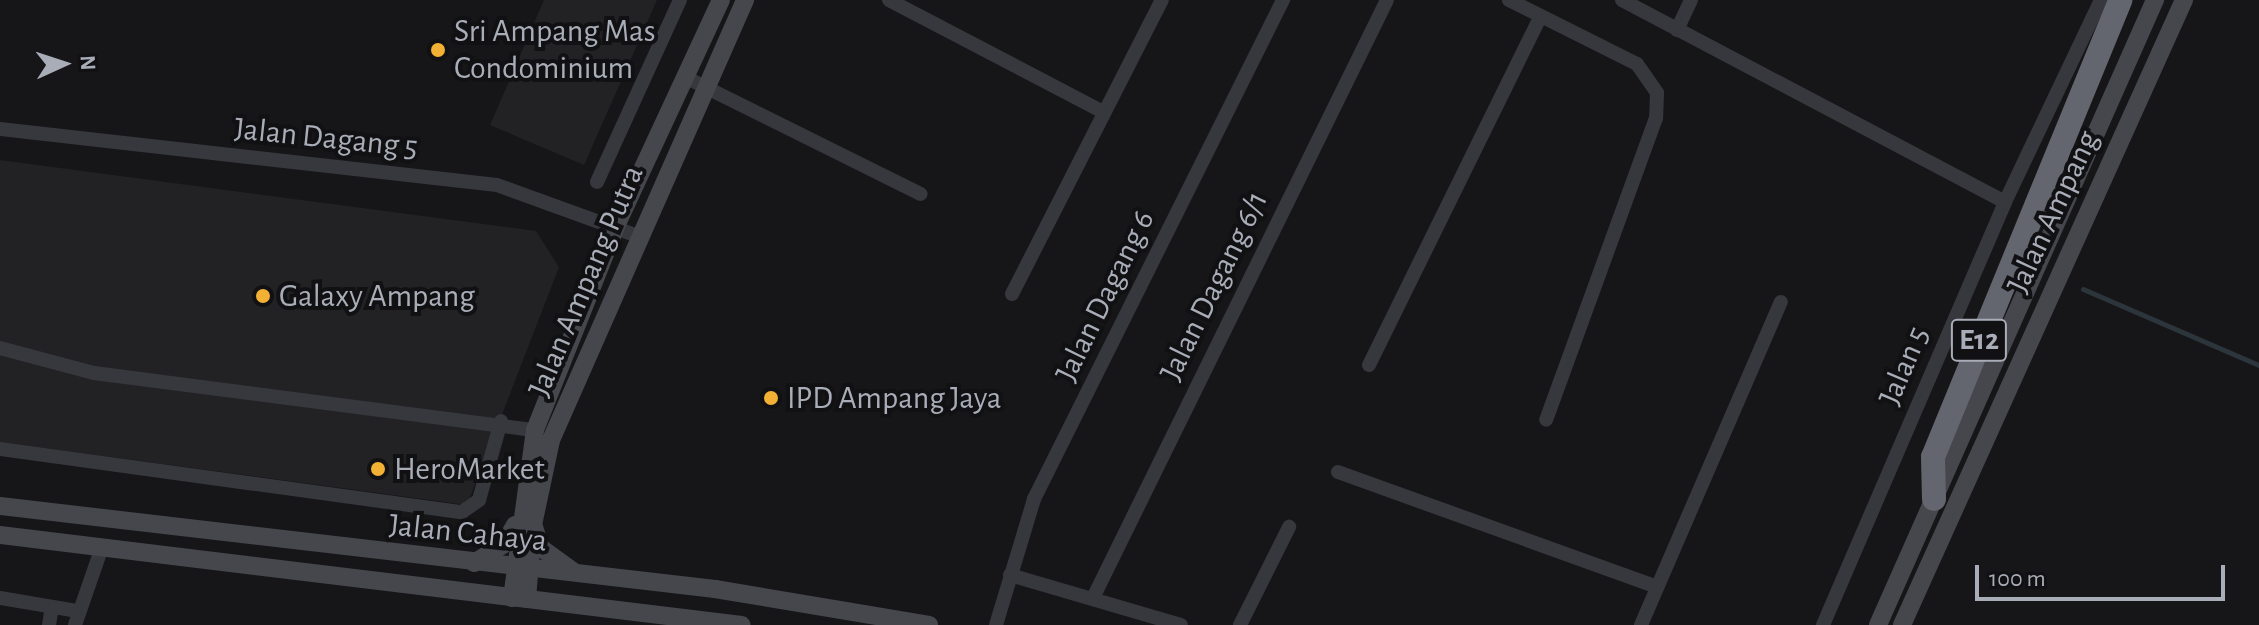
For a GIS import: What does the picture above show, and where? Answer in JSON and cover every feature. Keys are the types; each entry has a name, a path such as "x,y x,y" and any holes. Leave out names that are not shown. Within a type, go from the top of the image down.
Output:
{"highway":[{"name":"E12","path":"1938,489 1933,457 2041,184 2120,0"}],"main road":[{"name":"Jalan Ampang Putra","path":"520,599 535,430 616,226 721,0"},
{"name":"Jalan Ampang Putra","path":"525,523 551,440 704,86 745,0"},
{"name":"Jalan Ampang","path":"1878,625 2155,0"},
{"name":"Jalan Ampang","path":"1902,625 1961,487 2184,0"},
{"name":"Jalan Cahaya","path":"0,506 471,564 715,589 929,625"},
{"path":"471,564 504,544 525,523 555,562 581,575"},
{"name":"Jalan Cahaya","path":"0,535 101,550 742,625"},
{"path":"709,623 715,589"}],"street":[{"path":"597,182 680,0"},
{"path":"889,0 1103,112"},
{"name":"Jalan Dagang 6","path":"996,625 1034,499 1283,0"},
{"name":"Jalan Dagang 6/1","path":"1093,598 1387,0"},
{"path":"1509,0 1637,64 1657,93 1656,118 1546,420"},
{"path":"1622,0 2005,202"},
{"path":"1677,30 1691,0"},
{"name":"Jalan 5","path":"1823,625 2005,202 2101,0"},
{"path":"1012,294 1162,1"},
{"path":"1369,365 1541,16"},
{"path":"685,77 921,194"},
{"name":"Jalan Dagang 5","path":"0,129 497,185 638,236"},
{"path":"1641,625 1781,302"},
{"path":"0,348 94,373 501,421 535,430"},
{"path":"0,449 462,512 479,500 501,421"},
{"path":"1338,472 1657,587"},
{"path":"1938,489 1961,487"},
{"path":"1240,625 1289,527"},
{"path":"0,598 52,607 77,618 101,550"},
{"path":"1010,575 1181,625"},
{"path":"49,625 52,607"}],"shaded area":[{"path":"544,0 657,0 584,165 490,125"},
{"path":"0,160 536,231 559,267 467,505 0,442"}],"waterway":[{"path":"2083,289 2259,365"}],"place":[{"name":"Sri Ampang Mas Condominium","path":"438,50"},
{"name":"Galaxy Ampang","path":"263,296"},
{"name":"IPD Ampang Jaya","path":"771,398"},
{"name":"HeroMarket","path":"378,469"}]}
